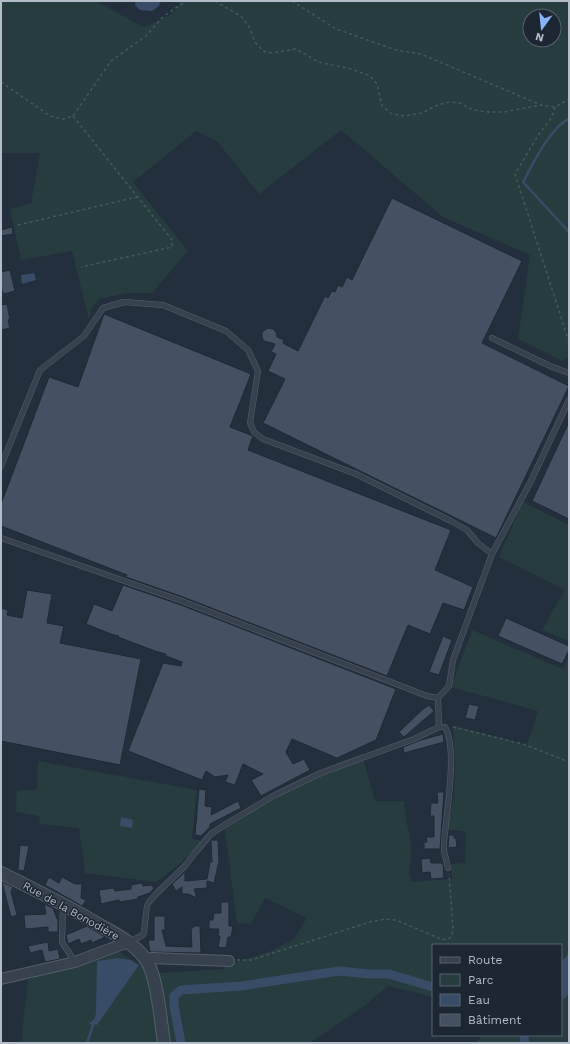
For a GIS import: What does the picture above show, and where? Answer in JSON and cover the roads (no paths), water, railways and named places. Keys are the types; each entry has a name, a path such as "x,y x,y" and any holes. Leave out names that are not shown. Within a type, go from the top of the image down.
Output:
{"street":[{"name":"Rue de la Bonodière","path":"1,873 96,922 128,942 146,960 154,980 164,1043"},
{"path":"1,979 75,962 128,942"},
{"path":"146,960 152,958 229,960"}],"lane":[{"path":"1,466 40,370 84,336 103,308 124,302 163,305 226,331 248,350 258,371 250,423 254,432 263,439 356,474 451,521 467,530 478,543 492,554"},
{"path":"492,338 550,366 569,373"},
{"path":"439,727 438,698 449,686 453,660 492,554 530,483 569,400"},
{"path":"1,538 182,601 427,696 438,698"},
{"path":"128,942 143,935 147,906 149,902 185,866 211,834 273,796 321,773 414,739 439,727 445,727 449,733 451,743 450,788 444,843 444,851 448,868"},
{"path":"63,904 62,942 75,962"}],"water":[{"path":"136,1 160,1 159,6 152,11 140,10 135,5"},
{"path":"34,273 36,280 22,284 21,275"},
{"path":"121,817 133,820 132,828 120,826"},
{"path":"569,953 569,994 562,1001 562,961"},
{"path":"118,958 131,960 139,965 97,1025 89,1024 95,1018 96,1012 97,961"}],"waterway":[{"path":"569,118 552,134 538,154 523,182 569,232"},
{"path":"181,1043 174,1006 174,996 181,990 241,986 339,971 389,974 432,987"},
{"path":"87,1043 94,1022"},
{"path":"524,1036 525,1043"}]}
